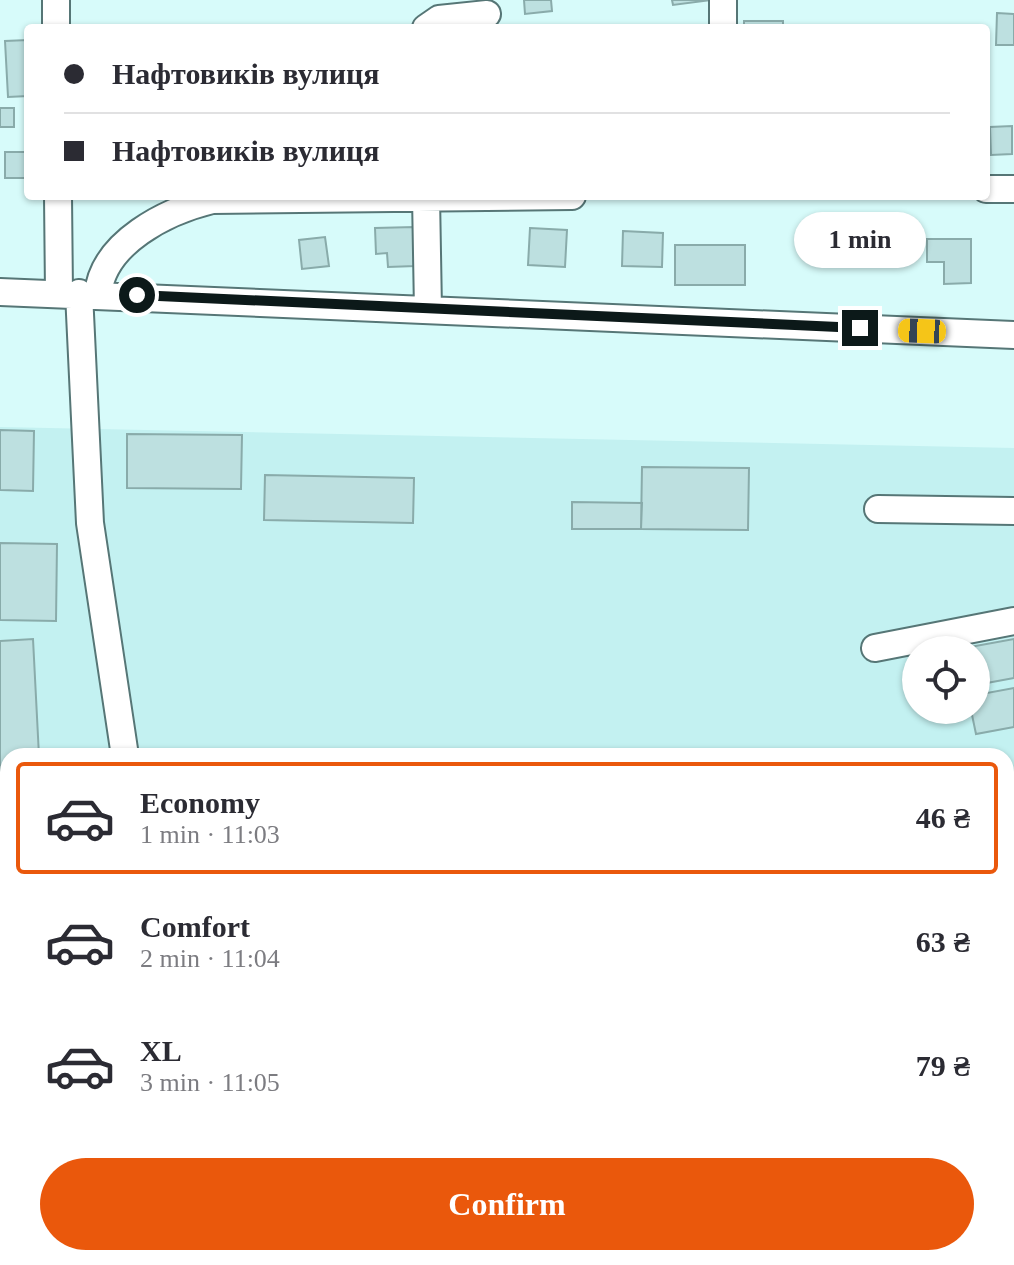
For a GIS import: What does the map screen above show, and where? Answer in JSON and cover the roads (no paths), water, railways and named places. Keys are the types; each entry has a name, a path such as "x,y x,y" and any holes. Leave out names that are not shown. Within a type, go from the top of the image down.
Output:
{"street":[{"path":"56,0 56,24"},
{"path":"723,0 723,24"},
{"path":"432,24 439,19 487,14"},
{"path":"990,189 1014,189"},
{"path":"59,200 79,293 90,523 124,748"},
{"path":"79,293 99,277 124,245 169,213 212,200"},
{"path":"426,200 428,310"},
{"path":"0,292 1014,335"},
{"path":"878,509 1014,511"},
{"path":"875,648 1014,621"}]}
